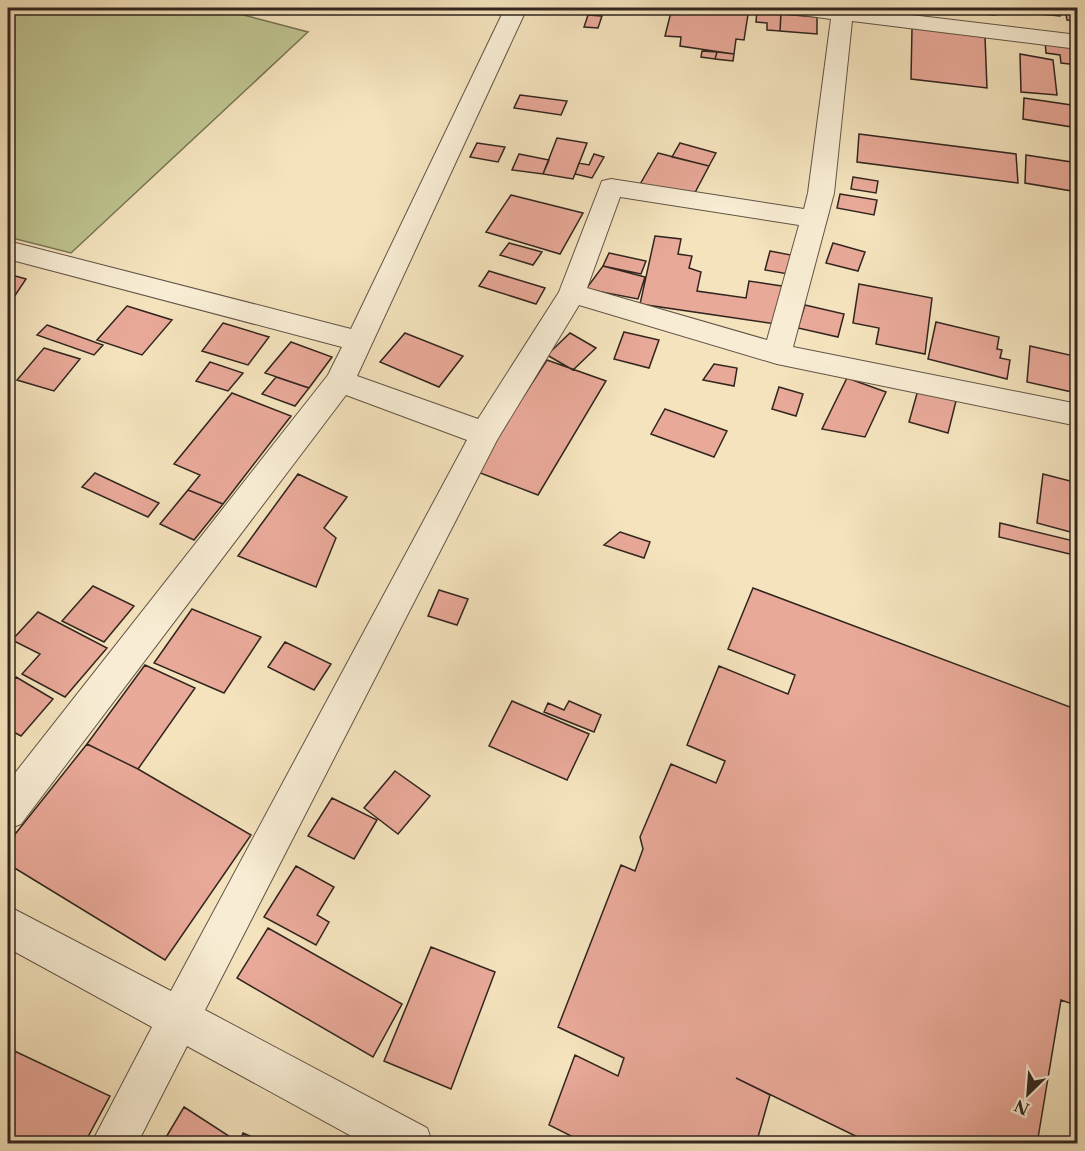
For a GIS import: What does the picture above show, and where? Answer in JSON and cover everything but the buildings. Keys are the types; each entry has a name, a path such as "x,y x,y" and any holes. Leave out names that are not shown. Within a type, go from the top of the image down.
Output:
{"street":[{"path":"8,811 340,381 516,8"},
{"path":"796,8 843,10 1077,42"},
{"path":"777,354 821,193 843,10"},
{"path":"113,1143 485,434 572,293 611,187 814,219"},
{"path":"8,250 358,341"},
{"path":"572,293 777,354 1077,415"},
{"path":"340,381 485,434"},
{"path":"8,926 411,1143"}],"green space":[{"path":"8,8 217,8 308,32 71,253 8,237"}]}
